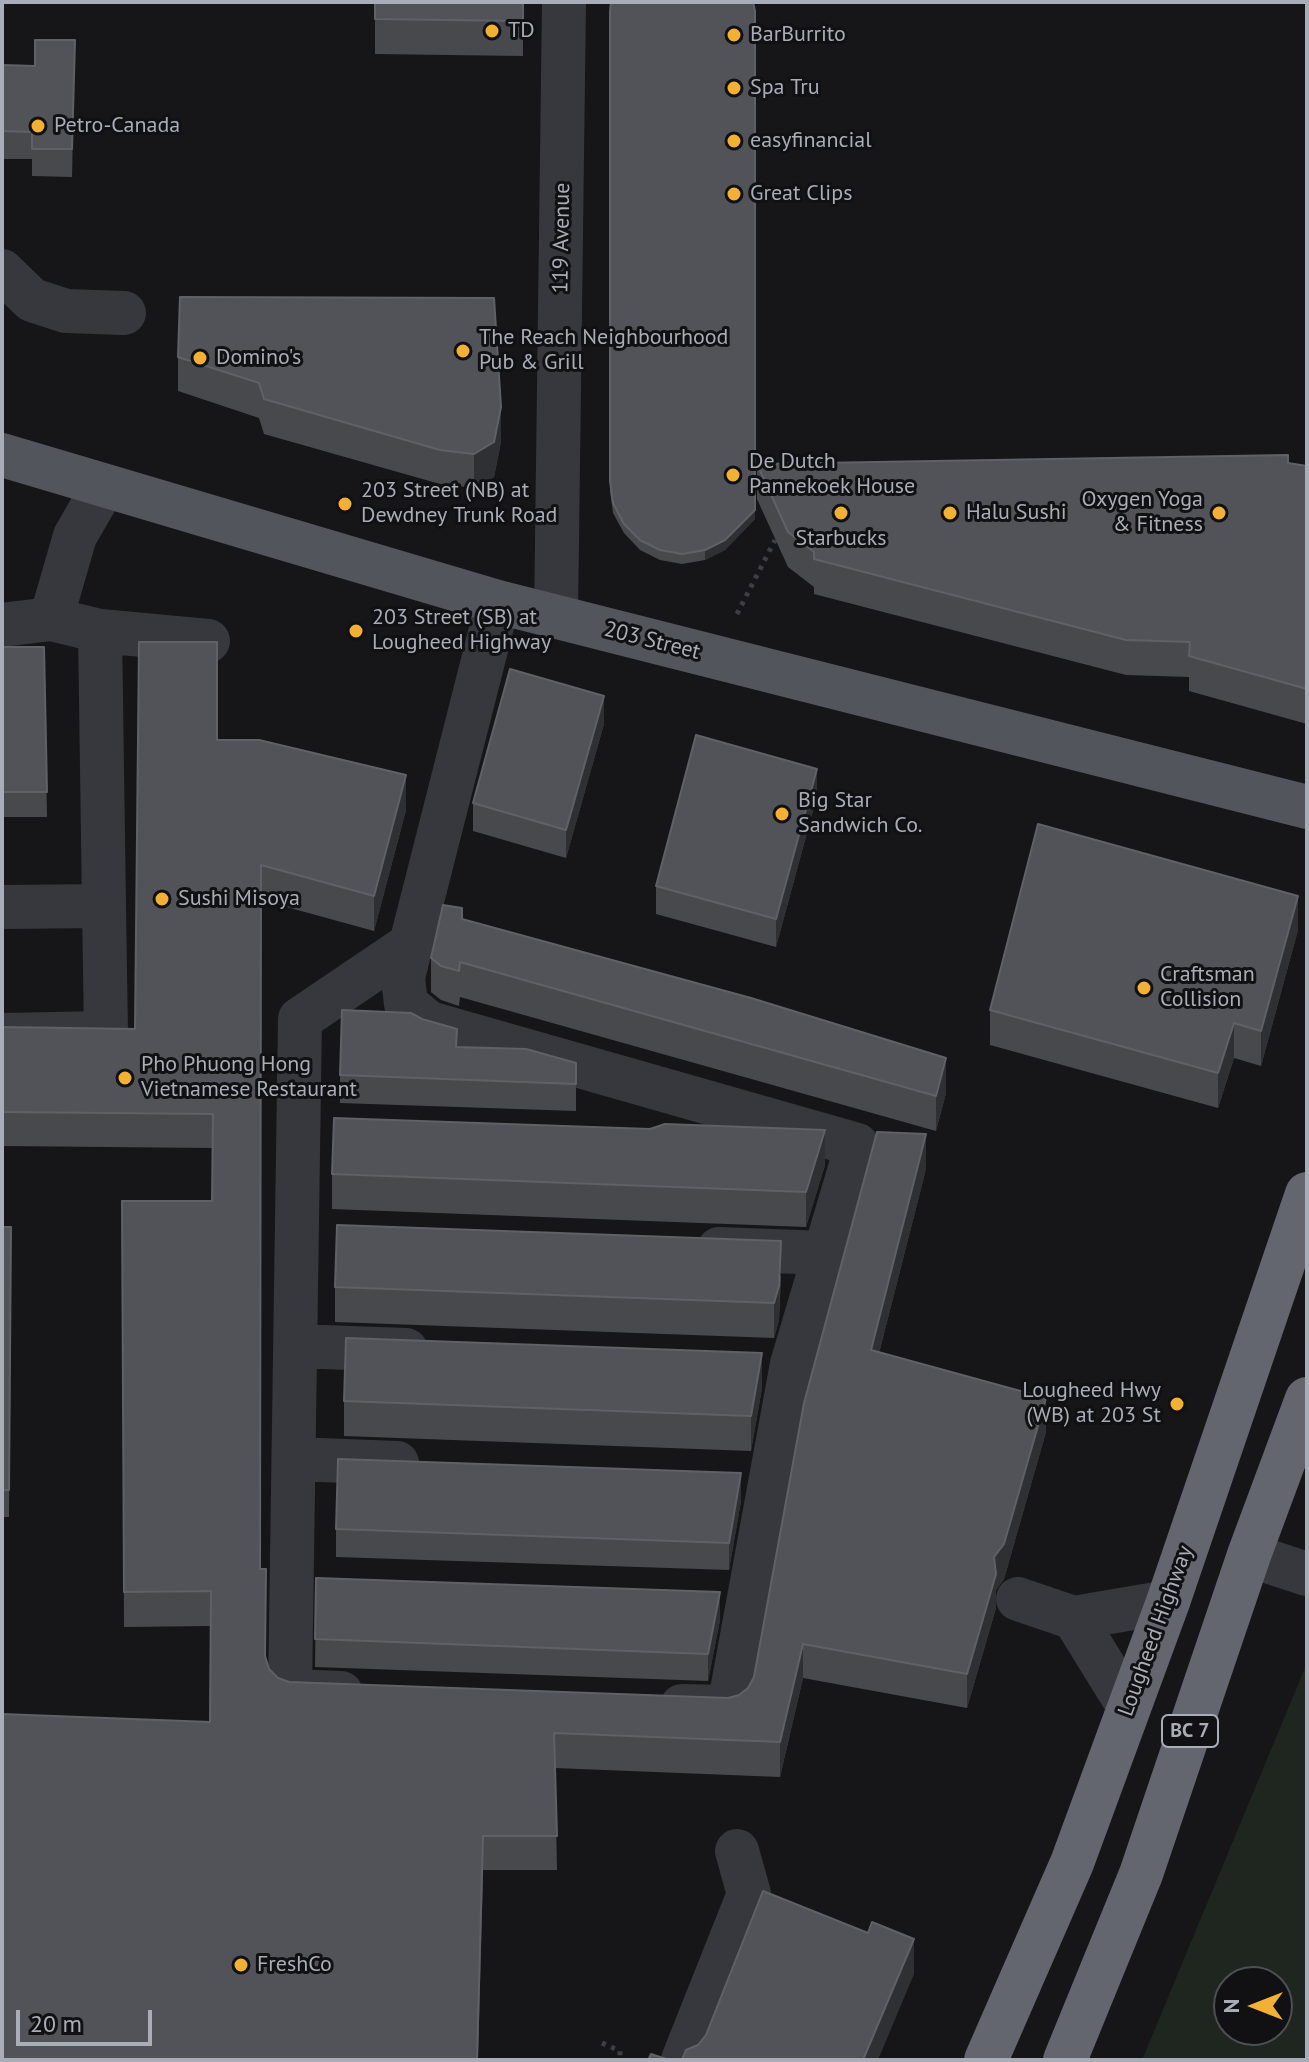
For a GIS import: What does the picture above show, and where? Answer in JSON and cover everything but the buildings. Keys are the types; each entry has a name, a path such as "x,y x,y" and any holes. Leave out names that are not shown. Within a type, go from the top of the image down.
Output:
{"highway":[{"name":"Lougheed Highway","path":"986,2060 1072,1863 1168,1602 1307,1194"},
{"name":"BC 7","path":"1065,2060 1141,1874 1249,1555 1307,1399"}],"main road":[{"name":"203 Street","path":"2,455 498,602 1307,807"}],"street":[{"name":"119 Avenue","path":"556,617 564,2"},
{"path":"2,271 32,300 66,311 124,313"},
{"path":"51,619 75,536 104,486"},
{"path":"498,602 403,978 406,1004 429,1023 500,1043 668,1110 857,1145 755,1477 749,1596 729,1707 651,1704"},
{"path":"2,625 51,619 100,631 208,641"},
{"path":"2,1035 106,1033 100,631"},
{"path":"2,907 104,906"},
{"path":"384,1694 290,1691 307,1580 294,1459 300,1019 411,944"},
{"path":"298,1126 344,1128"},
{"path":"297,1233 343,1235"},
{"path":"685,1247 825,1253"},
{"path":"295,1346 450,1351"},
{"path":"745,1363 792,1364"},
{"path":"294,1459 437,1465"},
{"path":"1249,1555 1307,1574"},
{"path":"702,1595 749,1596"},
{"path":"1018,1599 1074,1618 1168,1602"},
{"path":"1074,1618 1129,1707"},
{"path":"683,2060 749,1894 737,1851"}],"path":[{"path":"737,614 775,540"},
{"path":"602,2043 620,2051 620,2060"}],"shaded area":[{"path":"1307,1663 1307,2060 1142,2060"}],"place":[{"name":"TD","path":"492,31"},
{"name":"BarBurrito","path":"734,35"},
{"name":"Spa Tru","path":"734,88"},
{"name":"Petro-Canada","path":"38,126"},
{"name":"easyfinancial","path":"734,141"},
{"name":"Great Clips","path":"734,194"},
{"name":"The Reach Neighbourhood Pub & Grill","path":"463,351"},
{"name":"Domino's","path":"200,358"},
{"name":"De Dutch Pannekoek House","path":"733,475"},
{"name":"203 Street (NB) at Dewdney Trunk Road","path":"345,504"},
{"name":"Starbucks","path":"841,513"},
{"name":"Halu Sushi","path":"950,513"},
{"name":"Oxygen Yoga & Fitness","path":"1219,513"},
{"name":"203 Street (SB) at Lougheed Highway","path":"356,631"},
{"name":"Big Star Sandwich Co.","path":"782,814"},
{"name":"Sushi Misoya","path":"162,899"},
{"name":"Craftsman Collision","path":"1144,988"},
{"name":"Pho Phuong Hong Vietnamese Restaurant","path":"125,1078"},
{"name":"Lougheed Hwy (WB) at 203 St","path":"1177,1404"},
{"name":"FreshCo","path":"241,1965"}]}
